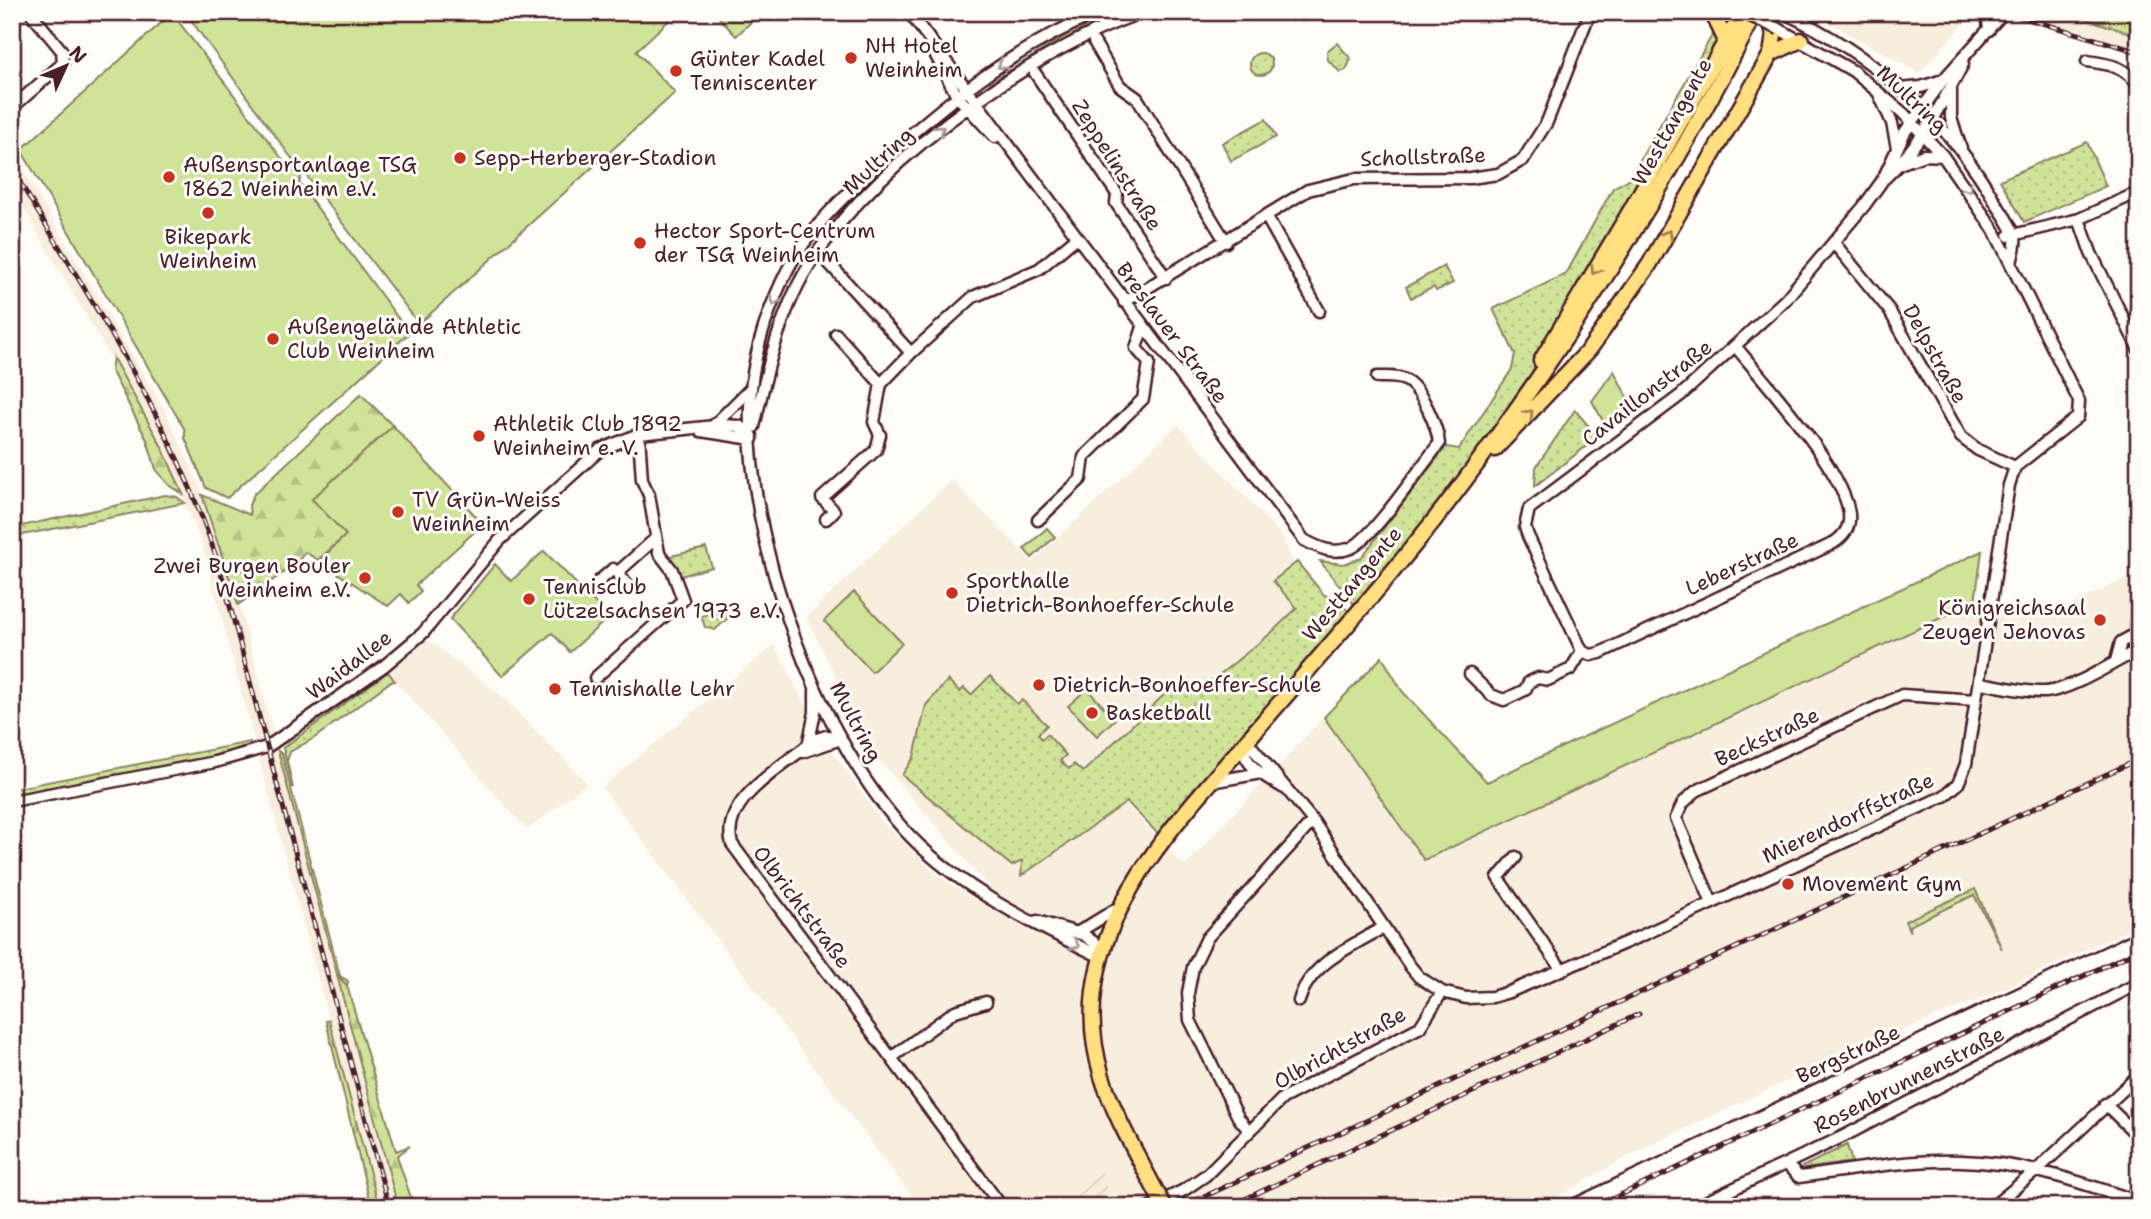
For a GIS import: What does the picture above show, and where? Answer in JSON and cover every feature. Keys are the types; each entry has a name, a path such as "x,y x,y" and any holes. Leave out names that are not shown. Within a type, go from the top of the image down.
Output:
{"main road":[{"path":"1712,12 1726,41"},
{"path":"1513,410 1726,41 1746,14"},
{"name":"Westtangente","path":"1157,1203 1096,1064 1091,1032 1092,997 1102,953 1121,906 1164,841 1210,783 1465,480 1568,335 1623,249 1746,14"},
{"path":"1465,480 1589,350 1649,265 1771,54 1773,26"},
{"path":"1771,54 1801,40"},
{"name":"Bergstraße","path":"1574,1207 2139,939"}],"street":[{"path":"12,108 63,63 62,51 30,12"},
{"name":"Breslauer Straße","path":"909,12 961,92 1009,150 1304,540 1321,550 1336,551 1363,540 1438,444 1438,429 1410,383 1393,377 1377,377"},
{"name":"Multring","path":"1100,12 1039,42 961,92 838,202 805,244 783,278 763,335 751,387 752,438 764,533 787,618 840,738 874,792 911,836 946,869 987,898 1102,953"},
{"name":"Multring","path":"752,438 778,336 799,285 819,251 846,216 971,105 1026,67 1071,42 1144,12"},
{"name":"Schollstraße","path":"1584,12 1584,26"},
{"name":"Schollstraße","path":"1124,302 1308,190 1334,181 1470,178 1498,174 1523,160 1547,122 1590,12"},
{"path":"1987,12 1989,30"},
{"name":"Cavaillonstraße","path":"1882,180 1896,148 1912,122 2004,12"},
{"name":"Multring","path":"1784,13 1851,51 1922,109 1962,153 1989,190 2014,236"},
{"name":"Multring","path":"1746,14 1801,40 1877,90 1912,122 1943,156 1998,236 2079,401 2078,417 2015,467"},
{"path":"1094,42 1120,86 1137,98 1226,242"},
{"path":"2087,61 2112,64 2125,70 2139,87"},
{"name":"Zeppelinstraße","path":"1035,72 1117,194 1116,203 1166,278"},
{"path":"1900,89 1947,83 1951,118 1962,153"},
{"name":"Cavaillonstraße","path":"1582,651 1528,536 1525,527 1529,509 1678,397 1736,348 1785,300 1834,243 1882,180 1901,163 1932,119 1947,83"},
{"path":"1877,90 1892,122 1896,148"},
{"name":"Cavaillonstraße","path":"1901,163 1924,155 1943,156"},
{"path":"1998,236 2014,236 2050,223 2079,219 2139,192"},
{"path":"1266,216 1319,311"},
{"path":"2079,219 2091,253 2139,350"},
{"path":"2010,264 2014,236"},
{"path":"826,519 834,511 822,498 876,450 880,435 874,422 881,384 973,297 1040,269 1076,238"},
{"name":"Delpstraße","path":"1834,243 1898,324 1961,438 1978,450 2015,467"},
{"path":"826,260 911,353"},
{"path":"1038,520 1081,479 1084,457 1143,399 1149,363 1136,348 1143,327"},
{"path":"836,334 881,384"},
{"name":"Leberstraße","path":"1582,651 1591,655 1600,653 1830,545 1842,536 1848,527 1846,499 1827,466 1793,417 1736,348"},
{"path":"713,426 751,387"},
{"name":"Waidallee","path":"12,802 215,762 276,743 384,666 423,633 500,540 600,450 639,434 713,426 739,426 752,438"},
{"name":"Waidallee","path":"695,429 752,438"},
{"path":"595,678 683,600 672,570 659,553 655,539 649,495 642,480 639,434"},
{"name":"Mierendorffstraße","path":"1245,743 1313,821 1419,977 1442,992 1466,998 1492,998 1712,903 1944,796 1958,783 1966,764 2015,467"},
{"path":"617,573 655,539"},
{"path":"598,582 613,569 629,586"},
{"path":"1470,674 1491,695 1504,700 1525,690 1530,682 1538,678 1548,680 1571,669 1582,651"},
{"path":"1980,683 2035,691 2057,690 2116,661"},
{"path":"805,749 815,712 815,686"},
{"name":"Beckstraße","path":"1712,903 1676,818 1683,803 1696,791 1902,695 1976,700"},
{"name":"Olbrichtstraße","path":"840,738 805,749 736,807 730,827 732,844 1002,1207"},
{"name":"Mierendorffstraße","path":"1245,743 1245,759 1290,792"},
{"path":"1210,783 1261,773"},
{"path":"1249,1131 1238,1117 1190,1020 1188,993 1193,967 1208,938 1313,821"},
{"path":"1516,857 1498,878 1562,970"},
{"path":"1077,933 1121,906"},
{"name":"Multring","path":"1025,917 1092,939 1102,953"},
{"path":"1299,1002 1305,986 1322,966 1384,927"},
{"name":"Rosenbrunnenstraße","path":"1695,1207 1786,1164 2139,983"},
{"name":"Olbrichtstraße","path":"1157,1203 1184,1190 1206,1175 1283,1098 1410,1034 1426,1020 1442,992"},
{"path":"891,1058 956,1010 986,1002"},
{"path":"1992,1207 2037,1170 2105,1104 2139,1076"},
{"path":"2105,1104 2132,1130 2139,1125"},
{"path":"1786,1164 1799,1177 1915,1162 1950,1161 2037,1170 2139,1202"}],"shaded area":[{"path":"1810,12 1975,12 1919,73"},
{"path":"1992,12 2139,12 2139,56 2018,19"},
{"path":"12,151 165,411 205,498 235,588 398,1207 379,1207 201,541 162,447 12,188"},
{"path":"1178,425 1282,536 1308,599 1123,802 1185,866 1324,717 1424,860 1975,602 2056,612 2139,572 2139,925 1990,995 1839,1056 1630,1155 1540,1207 920,1207 602,787 774,645 825,741 882,822 937,875 977,901 990,888 874,754 806,617 952,480 1032,562"},
{"path":"428,640 497,692 587,783 527,830 388,672"},
{"path":"1100,1169 1112,1202 1101,1207 1063,1207 1060,1203"}],"green space":[{"path":"185,12 678,12 636,51 675,93 419,324 303,171 299,183 409,333 227,498 206,488 185,438 185,430 21,150 172,13 292,172 298,167"},
{"path":"714,12 762,12 736,36"},
{"path":"1111,12 1120,12 1087,26 991,85 990,83 1086,23"},
{"path":"2064,12 2135,12 2139,19 2139,36"},
{"path":"1714,32 1720,47 1531,373 1483,444 1356,607 1320,561 1343,564 1361,558 1446,447 1459,449 1512,369 1515,354 1493,309 1566,274 1613,188 1629,179"},
{"path":"1337,43 1351,59 1346,70 1340,72 1328,60 1327,51"},
{"path":"1261,53 1271,60 1272,64 1265,74 1261,75 1251,68 1250,64 1257,54"},
{"path":"1266,119 1276,137 1231,161 1222,143"},
{"path":"2087,142 2106,186 2024,222 2000,180"},
{"path":"1444,266 1453,283 1436,291 1434,287 1411,298 1406,287"},
{"path":"113,358 162,447 183,494 168,484 156,469 147,440 111,370"},
{"path":"1614,371 1634,411 1608,430 1592,401"},
{"path":"361,394 393,426 313,498 346,535 318,560 305,552 297,563 238,605 202,495 250,515 249,505 254,494"},
{"path":"1575,410 1598,437 1535,486 1536,467"},
{"name":"TV Grün-Weiss Weinheim","path":"393,426 483,524 416,585 421,591 409,603 401,594 388,606 319,561 346,535 312,499"},
{"path":"165,495 177,497 185,503 12,537 12,528"},
{"path":"1047,528 1055,537 1032,558 1024,549"},
{"path":"706,548 712,567 677,577 671,556"},
{"name":"Tennisclub Lützelsachsen 1973 e.V.","path":"544,551 609,617 570,652 552,633 502,676 450,619 495,564 511,581"},
{"path":"1982,551 1975,602 1424,860 1324,717 1382,657 1402,691 1487,782"},
{"path":"1297,562 1324,595 1339,600 1351,615 1160,836 1127,802 1021,876 1022,861 1012,866 902,775 914,757 926,705 948,680 960,692 964,688 971,695 990,676 1017,704 1022,700 1047,725 1038,734 1042,739 1047,734 1066,755 1060,761 1069,769 1074,764 1083,772 1168,691 1199,691 1270,634 1297,608 1273,581"},
{"path":"854,592 902,643 872,672 824,621"},
{"path":"724,610 727,619 715,630 705,627 701,616"},
{"path":"388,672 395,681 316,737 290,752 287,761 293,788 283,748"},
{"name":"Basketball","path":"1087,689 1115,719 1097,736 1068,706"},
{"path":"250,742 246,751 12,798 12,789"},
{"path":"278,751 282,754 340,976 348,981 347,986 337,974"},
{"path":"1975,889 2002,949 1974,895 1909,926 1910,932 1905,921"},
{"path":"337,975 347,986 396,1151 410,1146 397,1156 414,1207 398,1207"},
{"path":"329,1020 379,1207 371,1207 326,1021"},
{"path":"1847,1145 1852,1162 1803,1169 1802,1167"}],"railway":[{"path":"2004,12 2139,52"},
{"path":"12,169 130,366 182,468 204,521 222,576 389,1207"},
{"path":"1182,1207 2139,759"},
{"path":"1595,1207 2139,950"},
{"path":"1228,1207 1639,1014"}],"place":[{"name":"NH Hotel Weinheim","path":"851,58"},
{"name":"Günter Kadel Tenniscenter","path":"676,71"},
{"name":"Sepp-Herberger-Stadion","path":"460,158"},
{"name":"Außensportanlage TSG 1862 Weinheim e.V.","path":"169,177"},
{"name":"Bikepark Weinheim","path":"208,213"},
{"name":"Hector Sport-Centrum der TSG Weinheim","path":"640,243"},
{"name":"Außengelände Athletic Club Weinheim","path":"273,339"},
{"name":"Athletik Club 1892 Weinheim e. V.","path":"479,436"},
{"name":"TV Grün-Weiss Weinheim","path":"398,512"},
{"name":"Zwei Burgen Bouler Weinheim e.V.","path":"365,578"},
{"name":"Sporthalle Dietrich-Bonhoeffer-Schule","path":"952,593"},
{"name":"Tennisclub Lützelsachsen 1973 e.V.","path":"529,599"},
{"name":"Königreichsaal Zeugen Jehovas","path":"2100,620"},
{"name":"Dietrich-Bonhoeffer-Schule","path":"1039,685"},
{"name":"Tennishalle Lehr","path":"555,689"},
{"name":"Basketball","path":"1092,713"},
{"name":"Movement Gym","path":"1788,884"}]}
